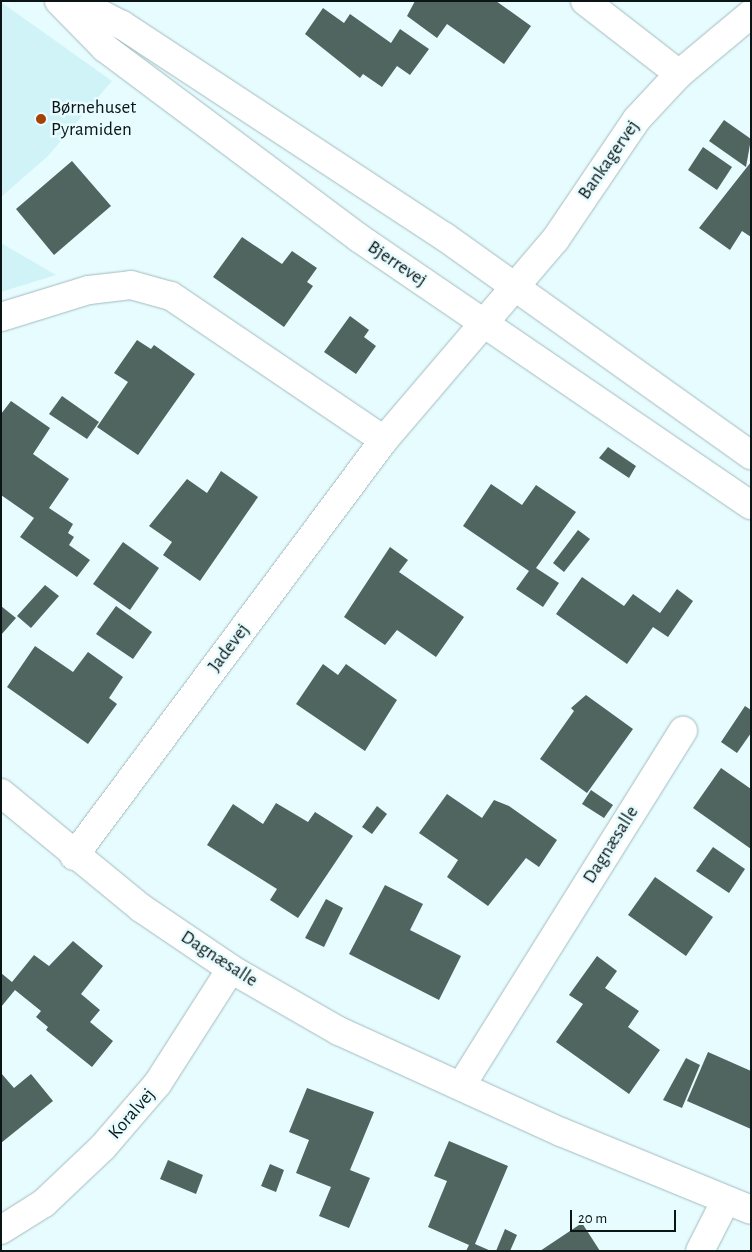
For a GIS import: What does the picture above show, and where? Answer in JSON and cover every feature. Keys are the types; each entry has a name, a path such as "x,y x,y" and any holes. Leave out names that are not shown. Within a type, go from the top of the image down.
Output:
{"street":[{"name":"Bjerrevej","path":"59,1 105,48 359,238 751,505"},
{"path":"75,1 122,25 518,286 751,455"},
{"path":"585,1 679,74"},
{"name":"Bankagervej","path":"485,323 518,286 637,119 679,74 751,14"},
{"path":"1,317 90,290 131,285 171,296 384,440"},
{"name":"Jadevej","path":"74,856 384,440 485,323"},
{"name":"Dagnæsalle","path":"461,1086 683,731"},
{"name":"Dagnæsalle","path":"1,793 74,856 232,969 339,1031 461,1086 751,1210"},
{"name":"Koralvej","path":"1,1230 44,1203 103,1147 158,1083 232,969"},
{"path":"700,1251 726,1200"}],"shaded area":[{"name":"Børnehuset Pyramiden","path":"1,2 112,81 48,156 1,197"},
{"path":"1,243 56,275 1,292"}],"building":[{"path":"415,1 496,1 531,26 504,64 447,24 437,38 407,16"},
{"path":"323,8 344,23 350,14 391,43 400,29 429,49 410,75 397,66 382,87 363,74 360,78 305,34"},
{"path":"724,120 751,139 746,167 709,141"},
{"path":"703,147 732,167 717,190 688,170"},
{"path":"72,161 111,206 54,255 16,209"},
{"path":"751,162 751,237 742,231 730,250 699,228"},
{"path":"242,237 282,264 292,251 317,268 307,282 313,286 284,327 213,277"},
{"path":"350,316 369,330 364,337 376,346 356,374 324,352"},
{"path":"137,340 151,349 154,345 195,374 138,455 97,427 128,382 114,373"},
{"path":"62,396 99,422 87,439 49,414"},
{"path":"11,401 50,428 33,454 69,479 49,508 73,524 68,533 74,537 69,545 90,560 77,577 20,537 34,518 1,495 1,414"},
{"path":"608,447 636,466 629,478 599,458"},
{"path":"221,471 258,497 200,581 163,555 172,542 149,526 187,479 207,493"},
{"path":"491,484 522,505 536,485 576,512 536,568 559,583 543,607 516,589 529,571 463,526"},
{"path":"578,530 590,539 564,572 553,563"},
{"path":"123,542 159,568 130,610 93,584"},
{"path":"390,547 408,560 399,572 464,617 436,657 397,630 385,645 344,617"},
{"path":"582,577 624,606 633,594 660,613 677,589 693,601 668,637 653,627 627,664 556,614"},
{"path":"45,585 59,596 31,628 17,616"},
{"path":"1,606 16,618 1,635"},
{"path":"116,606 152,632 133,659 96,634"},
{"path":"35,646 73,672 88,652 123,677 109,698 117,704 88,744 7,687"},
{"path":"323,664 338,675 346,664 397,700 365,751 296,704"},
{"path":"586,695 633,729 587,793 540,759 574,711 571,708"},
{"path":"745,706 751,710 751,733 737,753 721,742"},
{"path":"721,768 751,789 751,849 693,808"},
{"path":"591,790 613,805 604,818 582,804"},
{"path":"447,794 482,818 494,800 509,806 557,840 539,867 526,858 488,906 447,877 458,860 419,833"},
{"path":"276,803 308,822 315,812 353,836 298,918 270,900 277,889 207,845 233,804 263,824"},
{"path":"377,806 387,814 372,834 362,827"},
{"path":"713,847 745,869 729,893 696,871"},
{"path":"655,877 713,917 686,956 628,915"},
{"path":"385,885 423,904 410,930 461,956 439,1000 349,954"},
{"path":"326,899 343,908 324,947 305,938"},
{"path":"73,941 103,966 81,994 100,1010 90,1022 113,1041 92,1067 46,1030 48,1027 36,1017 41,1011 15,990 1,1007 1,973 12,982 34,955 49,966"},
{"path":"597,956 617,971 605,988 639,1011 628,1027 660,1050 629,1094 556,1042 583,1004 569,995"},
{"path":"708,1052 751,1071 751,1129 687,1101"},
{"path":"686,1058 700,1065 682,1108 663,1100"},
{"path":"1,1073 14,1088 31,1074 53,1101 1,1143"},
{"path":"307,1088 374,1112 350,1170 370,1178 349,1228 319,1216 331,1187 296,1173 309,1140 289,1132"},
{"path":"449,1141 508,1166 475,1244 491,1251 466,1251 469,1245 428,1227 447,1181 434,1176"},
{"path":"168,1160 203,1175 196,1194 160,1179"},
{"path":"270,1164 284,1170 276,1192 261,1186"},
{"path":"582,1223 600,1251 540,1251"},
{"path":"505,1229 517,1235 510,1251 496,1251"}],"place":[{"name":"Børnehuset Pyramiden","path":"41,119"}]}
